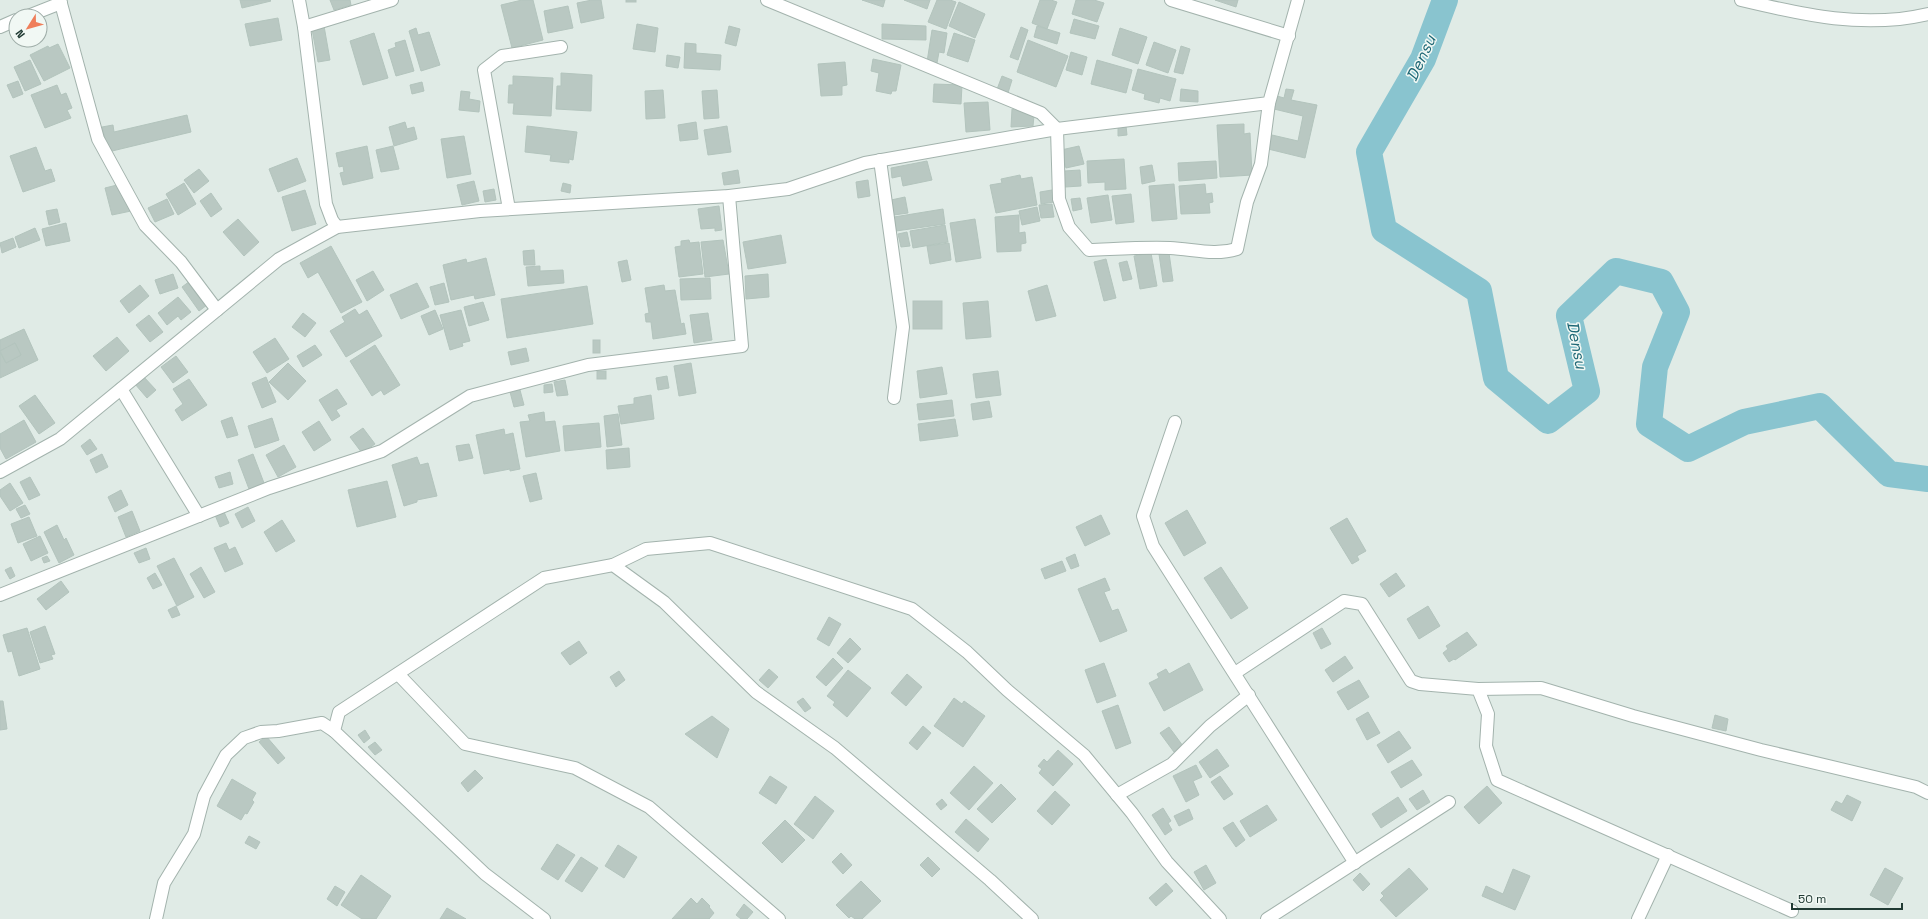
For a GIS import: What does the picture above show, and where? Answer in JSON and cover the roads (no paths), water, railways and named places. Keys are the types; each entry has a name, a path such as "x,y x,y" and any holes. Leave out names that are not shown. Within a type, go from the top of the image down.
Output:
{"street":[{"path":"299,0 304,27 326,204 332,220 337,227"},
{"path":"304,27 392,0"},
{"path":"767,0 1041,113 1057,130 1059,199 1068,227 1090,250 1170,248 1197,252 1227,252 1237,249 1247,202 1261,164 1269,103 1298,0"},
{"path":"1171,0 1289,36"},
{"path":"1741,0 1795,12 1861,22 1913,18 1928,14"},
{"path":"47,8 61,2 98,138 145,225 181,262 217,310"},
{"path":"508,209 484,70 502,56 561,47"},
{"path":"0,472 60,439 279,259 337,227 508,209 730,196 788,189 865,163 880,160 1057,130 1269,103"},
{"path":"880,160 903,327 894,398"},
{"path":"0,595 269,488 382,451 470,396 588,365 742,346 730,196"},
{"path":"121,389 199,516"},
{"path":"1175,422 1143,516 1152,546 1235,673 1355,863"},
{"path":"334,731 339,712 544,578 613,565 646,550 710,542 912,609 967,652 1007,690 1084,755 1117,795 1167,862 1220,919"},
{"path":"613,565 664,602 756,692 835,748 990,880 1032,919"},
{"path":"1235,673 1344,601 1362,604 1410,681 1420,684 1478,689 1541,688 1633,716 1761,750 1916,787 1928,793"},
{"path":"398,674 465,744 575,768 649,807 779,919"},
{"path":"1478,689 1488,714 1486,746 1497,780 1792,911"},
{"path":"1117,795 1172,764 1210,726 1249,695"},
{"path":"156,919 164,883 194,834 204,796 226,755 244,738 261,732 322,724 334,731 485,874 544,919"},
{"path":"1267,919 1450,802"},
{"path":"1638,919 1668,856"}],"waterway":[{"name":"Densu","path":"1445,0 1423,59 1369,152 1384,230 1479,291 1496,378 1548,421 1587,391 1569,316 1616,271 1661,282 1677,312 1655,367 1649,424 1688,449 1744,422 1820,406 1889,474 1928,479"}]}
